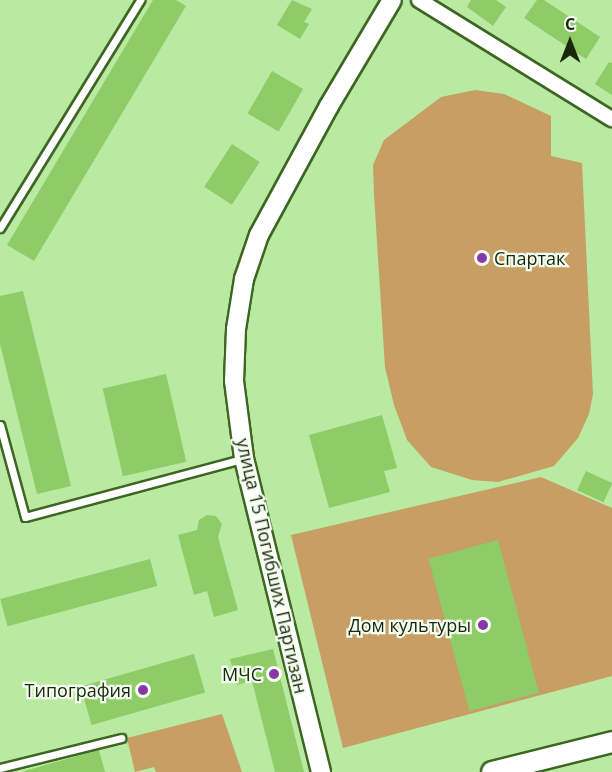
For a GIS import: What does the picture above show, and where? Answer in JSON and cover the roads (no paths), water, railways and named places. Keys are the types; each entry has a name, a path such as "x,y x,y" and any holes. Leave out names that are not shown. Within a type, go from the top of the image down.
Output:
{"main road":[{"path":"492,772 612,742"}],"street":[{"name":"улица 15 Погибших Партизан","path":"321,772 244,458 234,381 236,329 244,279 259,235 329,106 392,0"},
{"path":"419,0 612,119"}],"lane":[{"path":"0,228 140,0"},
{"path":"0,425 25,517 244,458"},
{"path":"0,768 121,738"}],"place":[{"name":"Спартак","path":"482,258"},
{"name":"Дом культуры","path":"483,625"},
{"name":"МЧС","path":"274,674"},
{"name":"Типография","path":"143,690"}]}
